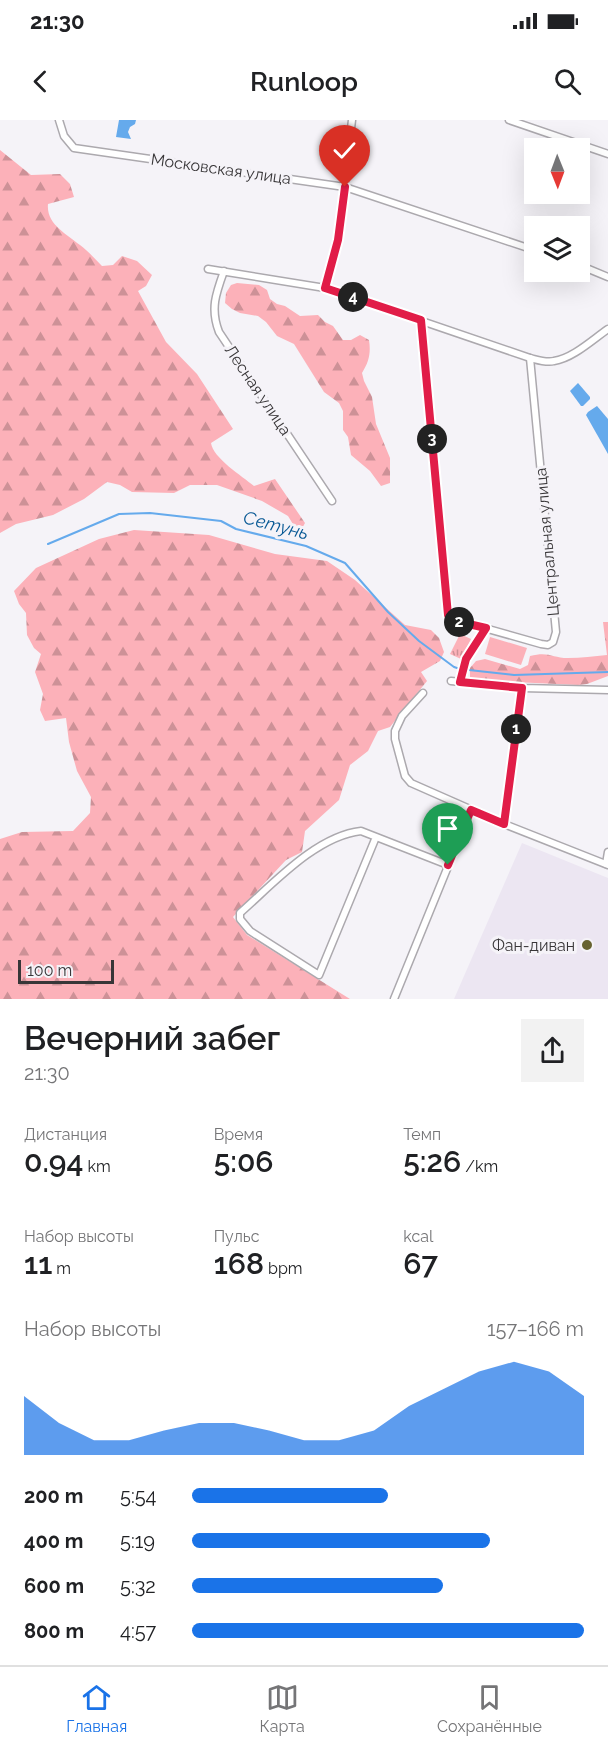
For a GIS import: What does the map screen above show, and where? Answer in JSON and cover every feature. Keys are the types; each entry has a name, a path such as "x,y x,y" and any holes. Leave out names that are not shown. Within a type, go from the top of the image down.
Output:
{"street":[{"name":"Московская улица","path":"59,120 64,136 74,148 345,187 524,247"},
{"path":"325,288 338,240 352,120"},
{"path":"509,120 608,154"},
{"path":"208,269 325,288 546,362 554,362 563,358 608,329"},
{"path":"590,270 608,277"},
{"name":"Лесная улица","path":"224,271 214,309 214,320 219,332 332,501"},
{"name":"Центральная улица","path":"421,320 448,615 451,620 548,645 553,642 556,632 530,358"},
{"path":"460,682 466,659 486,628"},
{"path":"452,681 522,688 608,690"},
{"path":"504,824 522,688"},
{"path":"423,693 402,716 395,731 405,776 411,783 504,824 607,865 608,852"},
{"path":"394,999 471,810"},
{"path":"376,837 320,975 250,931 240,919 240,913 308,854 328,841 349,832 361,831 448,865"}],"shaded area":[{"path":"522,843 608,878 608,999 454,999"}],"green space":[{"path":"0,150 31,175 60,174 70,184 74,197 48,204 50,217 58,228 102,266 113,265 122,256 137,261 152,275 146,286 138,291 166,342 197,374 233,429 211,443 213,449 222,461 254,486 275,479 305,523 299,534 288,516 262,501 217,485 190,485 174,493 132,492 120,485 107,482 84,499 53,515 16,524 0,533"},
{"path":"237,283 259,285 267,290 270,299 300,316 318,315 333,326 343,340 351,340 360,335 369,340 369,357 362,373 372,397 376,424 390,458 390,483 381,486 370,471 351,455 348,437 343,430 343,411 339,403 324,392 294,344 277,336 258,316 240,313 225,303 226,293 231,285"},
{"path":"134,530 209,535 275,554 327,561 355,580 405,625 431,630 439,638 444,652 440,661 421,672 427,681 390,727 378,731 368,751 350,765 339,800 305,831 302,852 286,860 233,917 247,935 350,999 0,999 0,839 22,832 73,831 90,813 91,797 77,771 69,742 66,718 45,721 40,710 43,694 35,672 41,654 34,648 27,635 26,613 19,604 14,591 36,568 99,539"},
{"path":"603,622 608,622 608,676 578,685 470,680 470,668 476,661 485,659 520,669 528,665 530,656 536,655 546,654 568,658 607,655"},
{"path":"460,634 471,639 461,659 450,654"},
{"path":"490,637 527,648 521,665 485,654"}],"water":[{"path":"119,120 136,120 128,132 131,139 116,137"},
{"path":"578,383 590,397 583,406 570,391"},
{"path":"597,406 608,419 608,454 586,415"}],"waterway":[{"name":"Сетунь","path":"48,544 119,514 150,513 221,521 236,529 306,546 345,563 388,612 419,641 460,669"},
{"name":"Сетунь","path":"469,670 514,675 608,672"}],"place":[{"name":"Фан-диван","path":"587,945"}],"route":[{"path":"345,187 338,240 325,288 421,320 448,615 451,620 486,628 466,659 460,682 522,688 504,824 471,810 448,865"}]}
